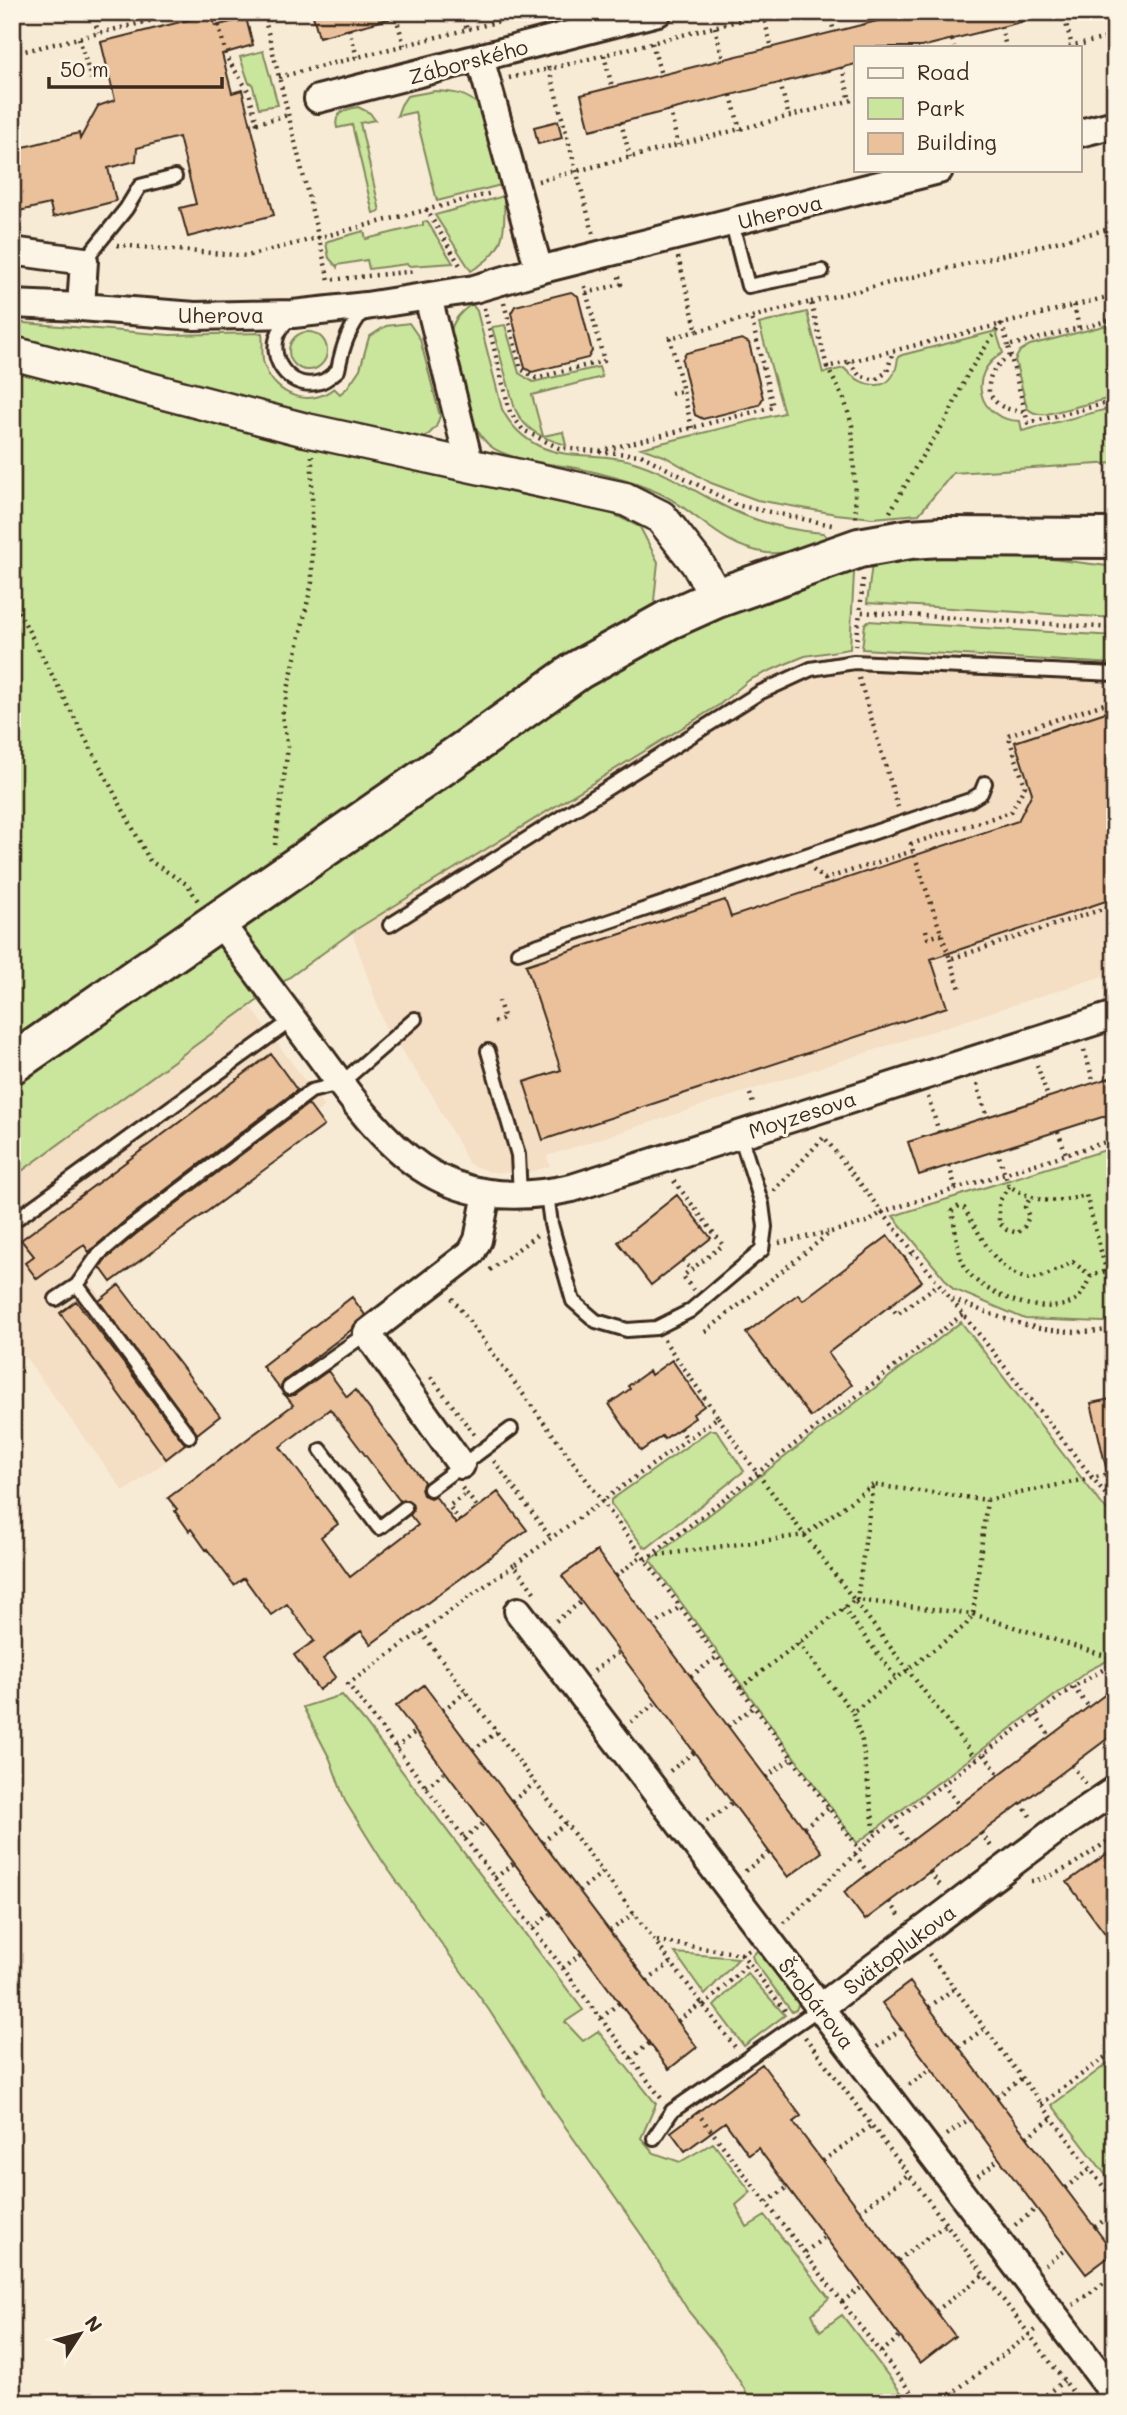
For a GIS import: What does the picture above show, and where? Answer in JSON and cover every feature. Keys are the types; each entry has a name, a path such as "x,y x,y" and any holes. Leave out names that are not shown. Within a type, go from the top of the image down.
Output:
{"main road":[{"path":"12,1064 568,677 640,634 717,598 859,548 910,539 941,537 1115,538"}],"street":[{"name":"Záborského","path":"318,99 658,12"},
{"path":"480,58 539,270"},
{"path":"1082,132 1115,124"},
{"name":"Uherova","path":"12,304 195,316 293,314 366,306 425,284 474,289 539,270 931,172"},
{"path":"12,251 92,252 81,307"},
{"path":"425,284 470,466"},
{"path":"12,353 312,431 625,499 661,517 697,563 717,598"},
{"name":"Moyzesova","path":"218,920 340,1084 373,1126 400,1154 435,1176 487,1193 547,1194 607,1178 1115,1015"},
{"path":"461,1465 367,1333 471,1253 478,1240 487,1193"},
{"name":"Šrobárova","path":"527,1602 751,1919 821,2007 1115,2395"},
{"name":"Svätoplukova","path":"821,2007 1056,1830 1106,1785"}],"lane":[{"path":"92,252 140,186 176,177"},
{"path":"732,223 748,286 822,271"},
{"path":"293,314 276,338 277,362 288,376 302,383 321,382 338,370 344,342 366,306"},
{"path":"390,925 759,693 811,669 854,662 1115,674"},
{"path":"518,952 970,800 981,793 985,783"},
{"path":"56,1299 77,1285 99,1254 141,1219 311,1091 340,1084 415,1019"},
{"path":"15,1220 292,1020"},
{"path":"488,1051 518,1155 520,1195"},
{"path":"547,1194 551,1224 573,1301 596,1321 627,1330 656,1328 690,1311 762,1250 765,1227 762,1204 740,1135"},
{"path":"77,1285 189,1436"},
{"path":"289,1388 367,1333"},
{"path":"430,1489 511,1429"},
{"path":"321,1450 379,1528 405,1508"},
{"name":"Svätoplukova","path":"654,2138 672,2111 821,2007"}],"path":[{"path":"93,12 98,33"},
{"path":"12,54 163,15 187,12"},
{"path":"215,12 227,58 249,92 257,124"},
{"path":"262,12 329,279 396,272 425,284"},
{"path":"462,12 467,30"},
{"path":"279,76 536,12"},
{"path":"595,241 549,69 773,12"},
{"path":"829,12 834,32"},
{"path":"880,12 882,20"},
{"path":"1063,12 1070,46"},
{"path":"763,15 772,48"},
{"path":"396,17 404,45"},
{"path":"715,27 723,60"},
{"path":"1001,27 1006,46"},
{"path":"349,29 357,57"},
{"path":"1074,46 1115,36"},
{"path":"79,37 91,79"},
{"path":"952,40 954,46"},
{"path":"652,43 661,75"},
{"path":"604,55 612,88"},
{"path":"526,184 853,100 842,67"},
{"path":"780,83 789,117"},
{"path":"731,95 740,130"},
{"path":"670,110 678,145"},
{"path":"250,125 288,114"},
{"path":"621,122 629,157"},
{"path":"92,252 247,256 504,190"},
{"path":"426,209 463,271 450,271"},
{"path":"692,428 670,338 1112,228 1115,251"},
{"path":"274,249 275,257"},
{"path":"666,258 678,255 697,331"},
{"path":"586,293 621,284 617,270"},
{"path":"504,303 521,369 536,378 604,361 584,283 570,286"},
{"path":"827,367 1115,295"},
{"path":"517,299 484,308 510,412 523,430 559,448 641,455 736,505 843,527"},
{"path":"811,302 827,367 844,399 852,425 858,514 856,522"},
{"path":"1074,305 1079,328"},
{"path":"596,452 773,407 751,317"},
{"path":"1008,346 1115,319"},
{"path":"1002,324 1028,423 1115,401"},
{"path":"889,514 948,417 968,373 1002,324"},
{"path":"849,362 859,375 875,380 887,372 893,351"},
{"path":"1010,356 991,373 989,392 999,406 1025,412"},
{"path":"755,371 763,369"},
{"path":"671,393 683,391"},
{"path":"270,884 288,747 282,716 312,582 312,431"},
{"path":"863,576 854,662 900,811"},
{"path":"12,599 150,861 188,885 200,904 218,920"},
{"path":"860,612 1115,628"},
{"path":"960,989 911,844 1011,812 1025,786 1008,735 1107,704"},
{"path":"825,879 913,851"},
{"path":"811,868 825,879 827,886"},
{"path":"950,959 1115,905"},
{"path":"926,930 928,938 942,934"},
{"path":"494,1022 504,1019 499,1000"},
{"path":"1082,1043 1094,1083"},
{"path":"1035,1058 1048,1097"},
{"path":"974,1077 987,1117"},
{"path":"927,1093 939,1132"},
{"path":"762,1250 783,1241 870,1221 882,1212 1114,1139 1105,1116"},
{"path":"1058,1131 1066,1154"},
{"path":"762,1204 824,1137 1115,1506"},
{"path":"997,1150 1009,1186 1030,1198 1068,1200 1086,1195 1115,1303"},
{"path":"949,1166 956,1189"},
{"path":"670,1175 696,1213 723,1245 682,1276 702,1302"},
{"path":"1009,1186 999,1202 999,1223 1007,1230 1018,1233 1024,1227 1029,1217 1025,1207 1030,1198"},
{"path":"1091,1276 1073,1262 1043,1275 1026,1278 1006,1268 993,1254 964,1208 959,1206 952,1211 960,1253 968,1272 977,1282 1001,1296 1031,1306 1059,1306 1078,1298 1091,1276 1106,1271"},
{"path":"485,1274 551,1224"},
{"path":"705,1332 831,1231"},
{"path":"905,1259 914,1252"},
{"path":"683,1260 691,1270"},
{"path":"890,1305 897,1314 939,1283"},
{"path":"462,1291 451,1299 860,1850"},
{"path":"951,1299 1040,1330 1071,1332 1115,1329"},
{"path":"616,1576 757,1473 963,1314"},
{"path":"656,1328 757,1473 976,1759"},
{"path":"672,2111 348,1684 718,1417"},
{"path":"680,1428 687,1439"},
{"path":"645,1557 805,1535 873,1485 987,1500 1115,1473"},
{"path":"856,1600 873,1485"},
{"path":"460,1521 449,1507 467,1493"},
{"path":"852,1713 966,1625 973,1614 987,1500"},
{"path":"1107,1558 1115,1557"},
{"path":"514,1565 527,1602"},
{"path":"740,1688 856,1600 973,1614 1115,1661"},
{"path":"556,1621 581,1602"},
{"path":"653,1626 680,1607"},
{"path":"843,1608 897,1679"},
{"path":"549,1612 564,1631"},
{"path":"421,1632 745,2060"},
{"path":"798,1643 852,1713 862,1741 875,1835"},
{"path":"594,1671 619,1652"},
{"path":"691,1676 717,1657"},
{"path":"586,1661 601,1681"},
{"path":"783,1924 875,1835 1073,1687 1115,1661"},
{"path":"1073,1687 1089,1707"},
{"path":"443,1710 466,1692"},
{"path":"631,1722 657,1702"},
{"path":"728,1726 754,1706"},
{"path":"624,1712 639,1732"},
{"path":"1035,1715 1050,1736"},
{"path":"396,1748 415,1732"},
{"path":"473,1750 497,1732"},
{"path":"669,1772 694,1752"},
{"path":"984,1754 999,1774"},
{"path":"766,1777 792,1758"},
{"path":"661,1762 676,1782"},
{"path":"1072,1765 1087,1786"},
{"path":"426,1787 445,1772"},
{"path":"512,1801 535,1783"},
{"path":"943,1784 959,1805"},
{"path":"1077,1794 1087,1786 1106,1785"},
{"path":"706,1822 732,1803"},
{"path":"1021,1804 1037,1825"},
{"path":"804,1827 829,1808"},
{"path":"699,1812 714,1832"},
{"path":"893,1821 909,1843"},
{"path":"464,1838 484,1823"},
{"path":"542,1842 566,1823"},
{"path":"981,1833 997,1855"},
{"path":"1047,1879 1115,1836"},
{"path":"744,1872 769,1853"},
{"path":"855,1854 869,1873"},
{"path":"736,1862 751,1882"},
{"path":"495,1878 514,1863"},
{"path":"579,1891 603,1872"},
{"path":"930,1872 946,1893"},
{"path":"890,1902 905,1924"},
{"path":"533,1928 552,1913"},
{"path":"610,1931 634,1913"},
{"path":"775,1913 789,1932"},
{"path":"656,1941 742,1954"},
{"path":"926,1951 1115,2202"},
{"path":"563,1968 582,1953"},
{"path":"647,1981 671,1962"},
{"path":"678,2021 703,2004 749,1963"},
{"path":"929,2007 955,1988"},
{"path":"601,2018 619,2003"},
{"path":"796,2024 1081,2403"},
{"path":"959,2047 985,2028"},
{"path":"877,2047 901,2029"},
{"path":"871,2039 885,2057"},
{"path":"631,2058 650,2043"},
{"path":"1041,2104 1115,2050"},
{"path":"900,2077 907,2087 931,2069"},
{"path":"1115,2076 1115,2109"},
{"path":"997,2097 1022,2078"},
{"path":"688,2100 919,2403"},
{"path":"1027,2137 1052,2118"},
{"path":"938,2127 945,2137 969,2119"},
{"path":"823,2161 872,2125"},
{"path":"983,2187 976,2177 999,2159"},
{"path":"1065,2188 1090,2169"},
{"path":"860,2211 909,2174"},
{"path":"767,2202 788,2187"},
{"path":"1013,2226 1037,2208"},
{"path":"1095,2227 1115,2212"},
{"path":"1006,2216 1021,2236"},
{"path":"898,2260 946,2224"},
{"path":"805,2252 825,2237"},
{"path":"1044,2266 1067,2249"},
{"path":"1036,2256 1051,2276"},
{"path":"936,2311 985,2274"},
{"path":"1066,2295 1074,2305 1115,2274"},
{"path":"842,2302 862,2287"},
{"path":"939,2403 1030,2334"},
{"path":"881,2352 900,2337"},
{"path":"1035,2403 1064,2381"}],"shaded area":[{"path":"864,652 1115,665 1115,972 547,1156 550,1166 527,1173 490,1172 469,1164 431,1093 385,1027 352,932 768,674 821,656"},
{"path":"251,1007 324,1107 88,1279 202,1435 124,1492 12,1339 12,1178"}],"green space":[{"path":"263,51 278,105 259,108 252,83 249,83 240,57"},
{"path":"435,91 465,96 480,107 501,185 437,201 415,112 397,116 407,96"},
{"path":"358,107 370,113 375,120 360,123 380,211 373,213 352,125 337,128 336,123 339,115"},
{"path":"504,196 501,240 491,256 471,271 435,215"},
{"path":"427,221 453,263 407,264 369,269 367,260 337,267 329,258 326,243 328,241 364,231 366,239 423,225 423,222"},
{"path":"472,304 477,311 502,409 513,426 533,443 562,453 611,457 634,462 666,475 741,514 781,527 823,533 829,539 783,552 767,553 749,549 719,534 667,497 644,487 599,473 507,455 489,445 474,425 449,342 455,320"},
{"path":"807,312 823,373 844,368 861,381 878,385 891,378 898,357 902,355 996,331 1003,353 991,362 981,383 986,404 994,413 1005,419 1020,421 1022,431 1115,407 1115,463 953,473 919,514 873,518 757,500 711,483 664,456 641,448 784,413 759,324"},
{"path":"12,322 170,335 262,333 263,359 270,377 285,392 305,398 325,394 334,388 340,394 360,369 369,337 386,326 409,323 420,339 440,416 436,427 424,439 290,410 12,339"},
{"path":"1115,323 1115,397 1047,414 1036,414 1027,408 1015,360 1020,351 1030,345"},
{"path":"505,325 519,373 533,382 599,367 602,377 532,395 543,436 563,432 566,445 550,440 536,433 519,417 492,327"},
{"path":"308,332 322,337 327,351 322,365 308,370 294,365 289,351 294,337"},
{"path":"12,367 588,502 640,527 658,562 654,601 675,634 802,583 851,570 854,573 850,649 805,656 749,680 719,705 352,932 12,1178"},
{"path":"913,557 1044,558 1115,567 1115,618 867,603 872,564"},
{"path":"868,621 1115,636 1115,664 862,649 865,624"},
{"path":"1115,1147 1115,1320 1103,1322 1025,1319 953,1289 893,1216"},
{"path":"961,1322 1114,1520 1115,1657 1089,1670 857,1843 650,1560"},
{"path":"710,1430 716,1430 744,1471 647,1548 643,1546 611,1504 611,1500"},
{"path":"342,1695 583,2010 565,2022 583,2041 598,2031 656,2104 641,2138 654,2153 680,2162 713,2143 751,2192 736,2205 747,2227 765,2216 829,2298 812,2314 820,2331 842,2315 909,2403 753,2403 720,2350 689,2312 643,2237 552,2108 489,2010 383,1862 345,1801 330,1759 303,1707"},
{"path":"763,1945 800,2000 796,2010 792,2012 754,1961 752,1956"},
{"path":"675,1953 739,1958 705,1995"},
{"path":"747,1973 785,2015 744,2046 714,2006"},
{"path":"1115,2058 1115,2187 1052,2105"}],"building":[{"path":"312,12 388,12 389,19 319,37"},
{"path":"913,12 1033,12 1033,19 925,46 854,46 854,64 590,130 581,95"},
{"path":"212,14 215,26 246,18 253,45 222,54 232,93 242,90 274,215 188,237 180,208 196,204 179,137 137,148 136,161 108,168 116,201 53,217 50,204 19,211 12,184 12,150 79,133 80,139 98,106 115,100 101,42"},
{"path":"558,121 562,138 538,144 534,127"},
{"path":"571,292 578,296 592,351 588,358 532,372 525,368 511,313 515,306"},
{"path":"742,339 749,343 763,398 759,405 703,419 695,415 682,360 686,353"},
{"path":"1115,709 1115,898 931,959 947,1007 543,1140 524,1082 561,1070 526,965 725,900 731,917 1018,821 1032,793 1015,742"},
{"path":"271,1054 297,1090 126,1220 89,1252 84,1245 37,1279 25,1263 34,1256 21,1240"},
{"path":"1115,1076 1115,1113 919,1175 908,1142"},
{"path":"308,1104 324,1126 111,1282 100,1267 105,1260"},
{"path":"677,1195 711,1238 651,1285 618,1242"},
{"path":"888,1236 922,1281 828,1353 852,1385 811,1417 746,1333 798,1294 803,1300"},
{"path":"119,1285 220,1416 197,1434 99,1301"},
{"path":"352,1297 365,1315 350,1331 284,1381 280,1389 262,1366"},
{"path":"76,1301 185,1444 166,1459 60,1313"},
{"path":"672,1360 704,1406 693,1414 695,1418 641,1451 609,1404 649,1371 651,1375"},
{"path":"328,1371 347,1397 355,1390 424,1482 421,1489 423,1495 430,1498 435,1496 456,1524 498,1492 527,1530 371,1644 361,1631 323,1659 336,1677 319,1690 294,1655 314,1641 287,1604 271,1615 244,1578 234,1585 191,1529 189,1531 168,1498 293,1405 286,1396 294,1395","holes":["330,1409 400,1501 408,1500 412,1503 413,1511 410,1515 418,1525 350,1577 321,1537 338,1524 280,1447"]},
{"path":"1115,1398 1115,1471 1107,1472 1091,1403"},
{"path":"597,1551 822,1852 788,1877 562,1576"},
{"path":"424,1685 697,2047 669,2069 396,1706"},
{"path":"1115,1687 1115,1733 865,1920 844,1892"},
{"path":"1115,1848 1115,1947 1067,1882"},
{"path":"910,1982 1114,2253 1086,2274 882,2003"},
{"path":"762,2064 801,2116 793,2122 955,2336 920,2363 758,2148 749,2155 725,2122 685,2151 671,2132"}]}
